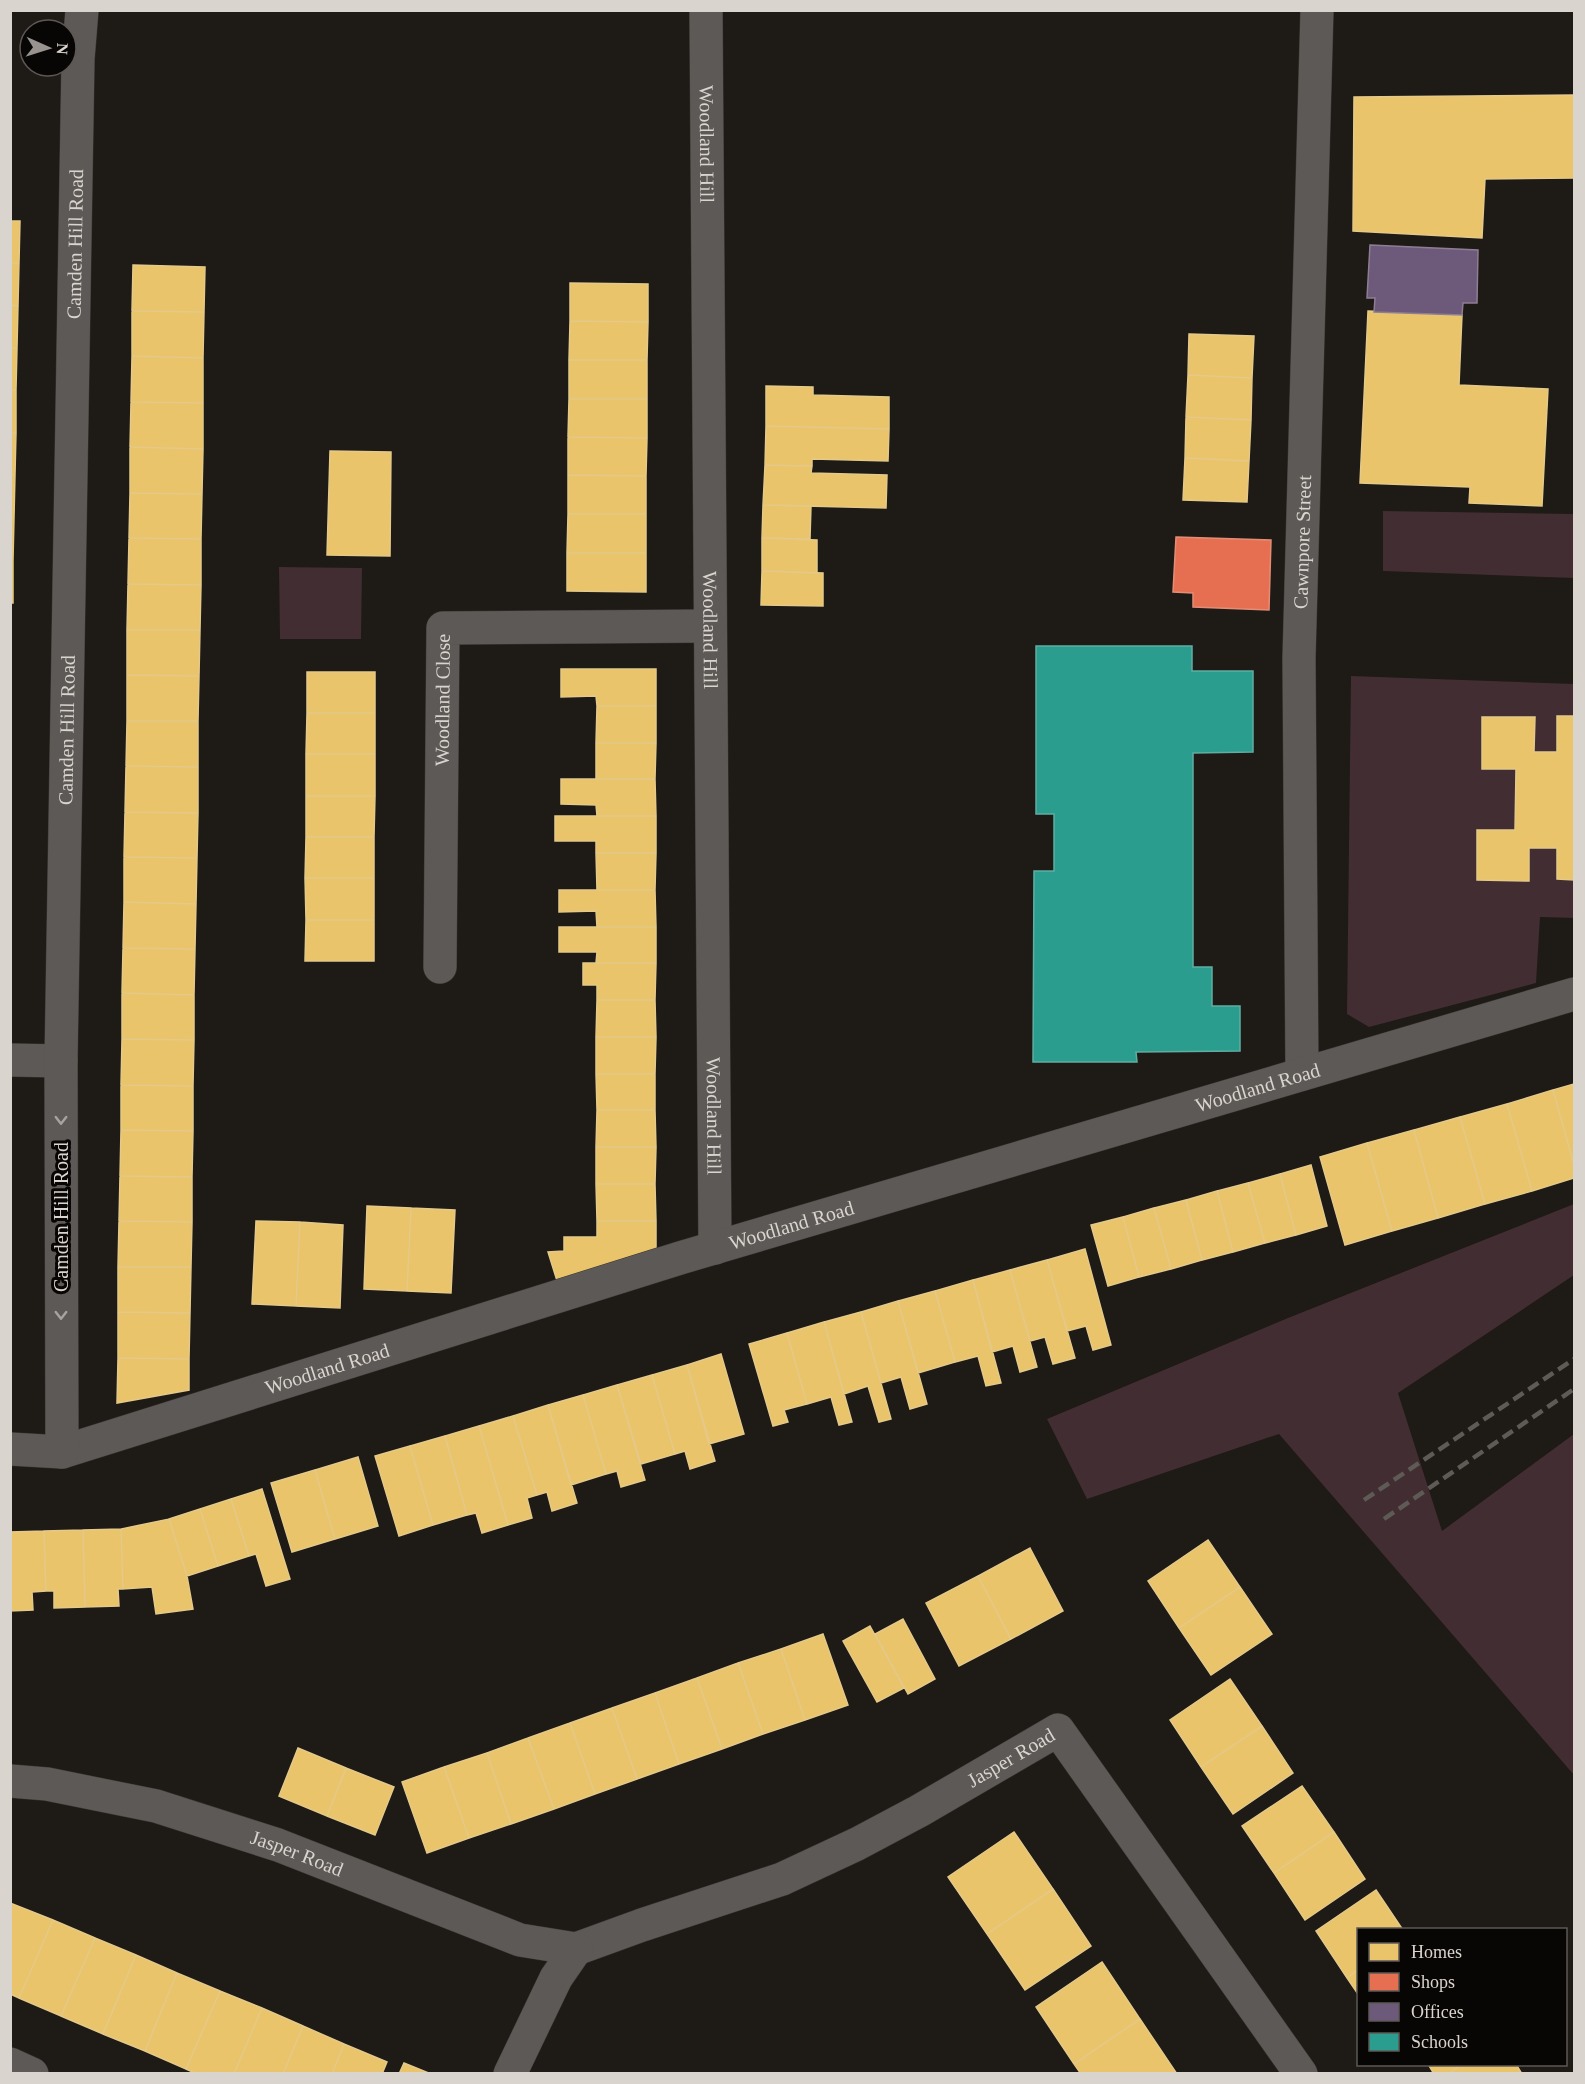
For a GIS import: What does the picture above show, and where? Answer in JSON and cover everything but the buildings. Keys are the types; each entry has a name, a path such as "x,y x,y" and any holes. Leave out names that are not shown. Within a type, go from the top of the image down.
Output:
{"street":[{"name":"Camden Hill Road","path":"62,1452 61,1061 78,59 82,10"},
{"name":"Woodland Hill","path":"706,10 715,1248"},
{"name":"Cawnpore Street","path":"1302,1074 1299,658 1317,10"},
{"name":"Woodland Close","path":"440,967 443,628 709,626"},
{"name":"Woodland Road","path":"10,1449 62,1452 715,1248 1575,994"},
{"path":"10,1060 61,1061"},
{"name":"Jasper Road","path":"10,1780 47,1784 156,1806 278,1845 520,1940 576,1949 642,1924 782,1879 908,1817 1058,1730 1301,2073"},
{"path":"510,2073 556,1977 576,1949"},
{"path":"10,2064 32,2073"}],"shaded area":[{"path":"1383,511 1574,514 1574,578 1383,571"},
{"path":"279,567 362,568 361,639 280,639"},
{"path":"1351,676 1574,684 1574,716 1558,716 1557,752 1534,752 1534,717 1482,717 1482,769 1516,769 1515,830 1477,830 1477,880 1529,881 1529,848 1557,848 1557,879 1574,880 1574,918 1540,917 1536,983 1369,1027 1347,1014"},
{"path":"1574,1204 1574,1275 1398,1393 1442,1531 1574,1434 1574,1775 1279,1434 1087,1499 1047,1419 1288,1318"}],"railway":[{"path":"1364,1500 1574,1359"},
{"path":"1384,1519 1574,1389"}]}
